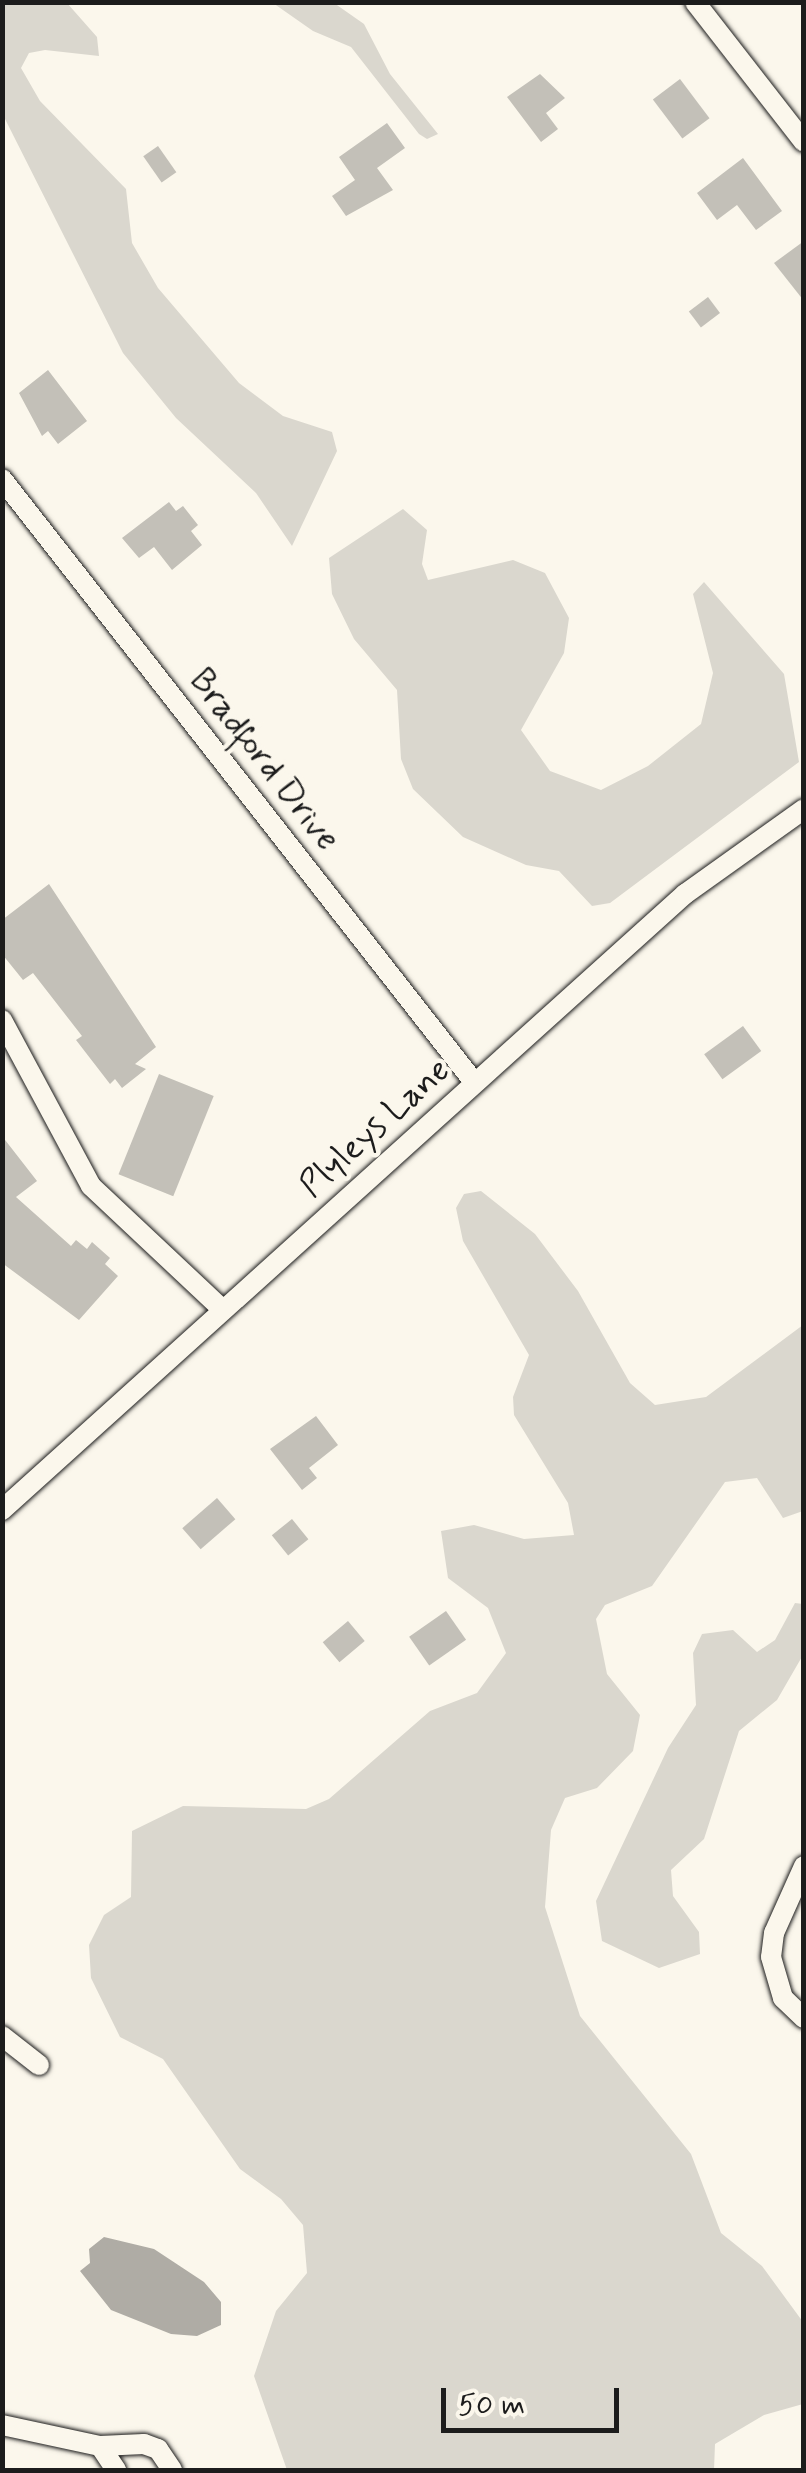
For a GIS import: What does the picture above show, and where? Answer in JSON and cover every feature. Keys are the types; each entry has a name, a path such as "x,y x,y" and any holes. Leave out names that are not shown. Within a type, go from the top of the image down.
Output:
{"street":[{"path":"696,2 804,142"},
{"name":"Bradford Drive","path":"2,479 474,1082"},
{"name":"Plyleys Lane","path":"2,1510 685,894 804,809"},
{"path":"2,1020 91,1186 222,1309"},
{"path":"804,1866 774,1932 771,1957 783,1998 804,2018"},
{"path":"2,2036 38,2065"},
{"path":"2,2425 100,2446 144,2444 158,2449 172,2470"},
{"path":"100,2446 116,2470"}],"shaded area":[{"path":"3,2 67,3 97,37 99,56 45,50 29,53 21,68 40,101 126,189 132,243 158,288 239,383 283,416 332,432 337,451 292,546 256,493 176,418 123,353 3,115"},
{"path":"273,3 334,3 364,24 390,74 438,134 427,139 419,134 351,47 313,31"},
{"path":"403,509 427,530 422,564 428,580 513,560 545,573 569,618 564,653 521,730 550,771 601,790 648,766 701,724 713,673 693,594 704,582 784,674 799,762 610,903 592,906 559,871 526,865 463,837 413,789 401,759 397,690 354,639 332,594 329,558"},
{"path":"481,1191 535,1234 578,1291 630,1383 655,1405 706,1397 803,1325 803,1511 783,1518 757,1478 725,1482 652,1586 605,1605 596,1619 607,1674 640,1715 633,1751 597,1788 565,1798 551,1830 545,1907 580,2016 691,2154 721,2233 762,2266 803,2322 803,2404 764,2415 715,2444 714,2470 287,2470 254,2376 276,2311 307,2273 303,2225 281,2199 240,2169 163,2059 120,2037 91,1978 89,1945 104,1915 131,1897 132,1831 183,1806 306,1809 329,1799 430,1711 477,1693 506,1653 488,1608 448,1578 441,1531 474,1525 524,1539 574,1535 568,1503 514,1415 513,1397 529,1355 463,1241 456,1208 464,1194"},
{"path":"795,1603 803,1604 803,1655 777,1700 739,1731 704,1839 671,1870 673,1896 699,1932 700,1954 659,1968 602,1941 596,1901 668,1748 696,1705 693,1653 702,1634 733,1630 757,1652 775,1640"},
{"path":"104,2237 154,2249 204,2282 221,2302 221,2325 197,2336 171,2334 111,2310 80,2271 90,2263 89,2249"}],"building":[{"path":"540,74 565,98 546,113 558,129 541,142 507,97"},
{"path":"680,79 709,118 682,139 653,99"},
{"path":"387,123 405,148 377,168 393,190 346,216 332,196 355,180 339,157"},
{"path":"158,146 176,172 162,183 143,156"},
{"path":"743,158 782,211 756,230 737,205 717,220 697,193"},
{"path":"804,241 804,301 774,263"},
{"path":"708,297 720,313 701,327 689,311"},
{"path":"48,370 87,421 58,444 48,431 42,436 19,393"},
{"path":"169,502 176,511 183,506 198,525 191,531 202,545 172,570 154,547 139,558 122,538"},
{"path":"49,884 156,1047 135,1064 146,1069 122,1088 115,1079 110,1084 76,1040 82,1036 33,973 23,980 2,954 2,920"},
{"path":"743,1026 761,1051 722,1079 704,1054"},
{"path":"159,1074 214,1096 173,1196 119,1174"},
{"path":"2,1136 37,1181 16,1197 71,1246 76,1240 87,1249 92,1242 110,1258 105,1264 118,1276 79,1320 2,1263"},
{"path":"316,1416 338,1445 309,1468 317,1478 302,1490 270,1449"},
{"path":"217,1498 235,1519 201,1549 182,1528"},
{"path":"292,1519 308,1539 288,1556 272,1535"},
{"path":"446,1611 466,1640 429,1665 409,1637"},
{"path":"348,1621 365,1641 339,1662 323,1642"}]}
